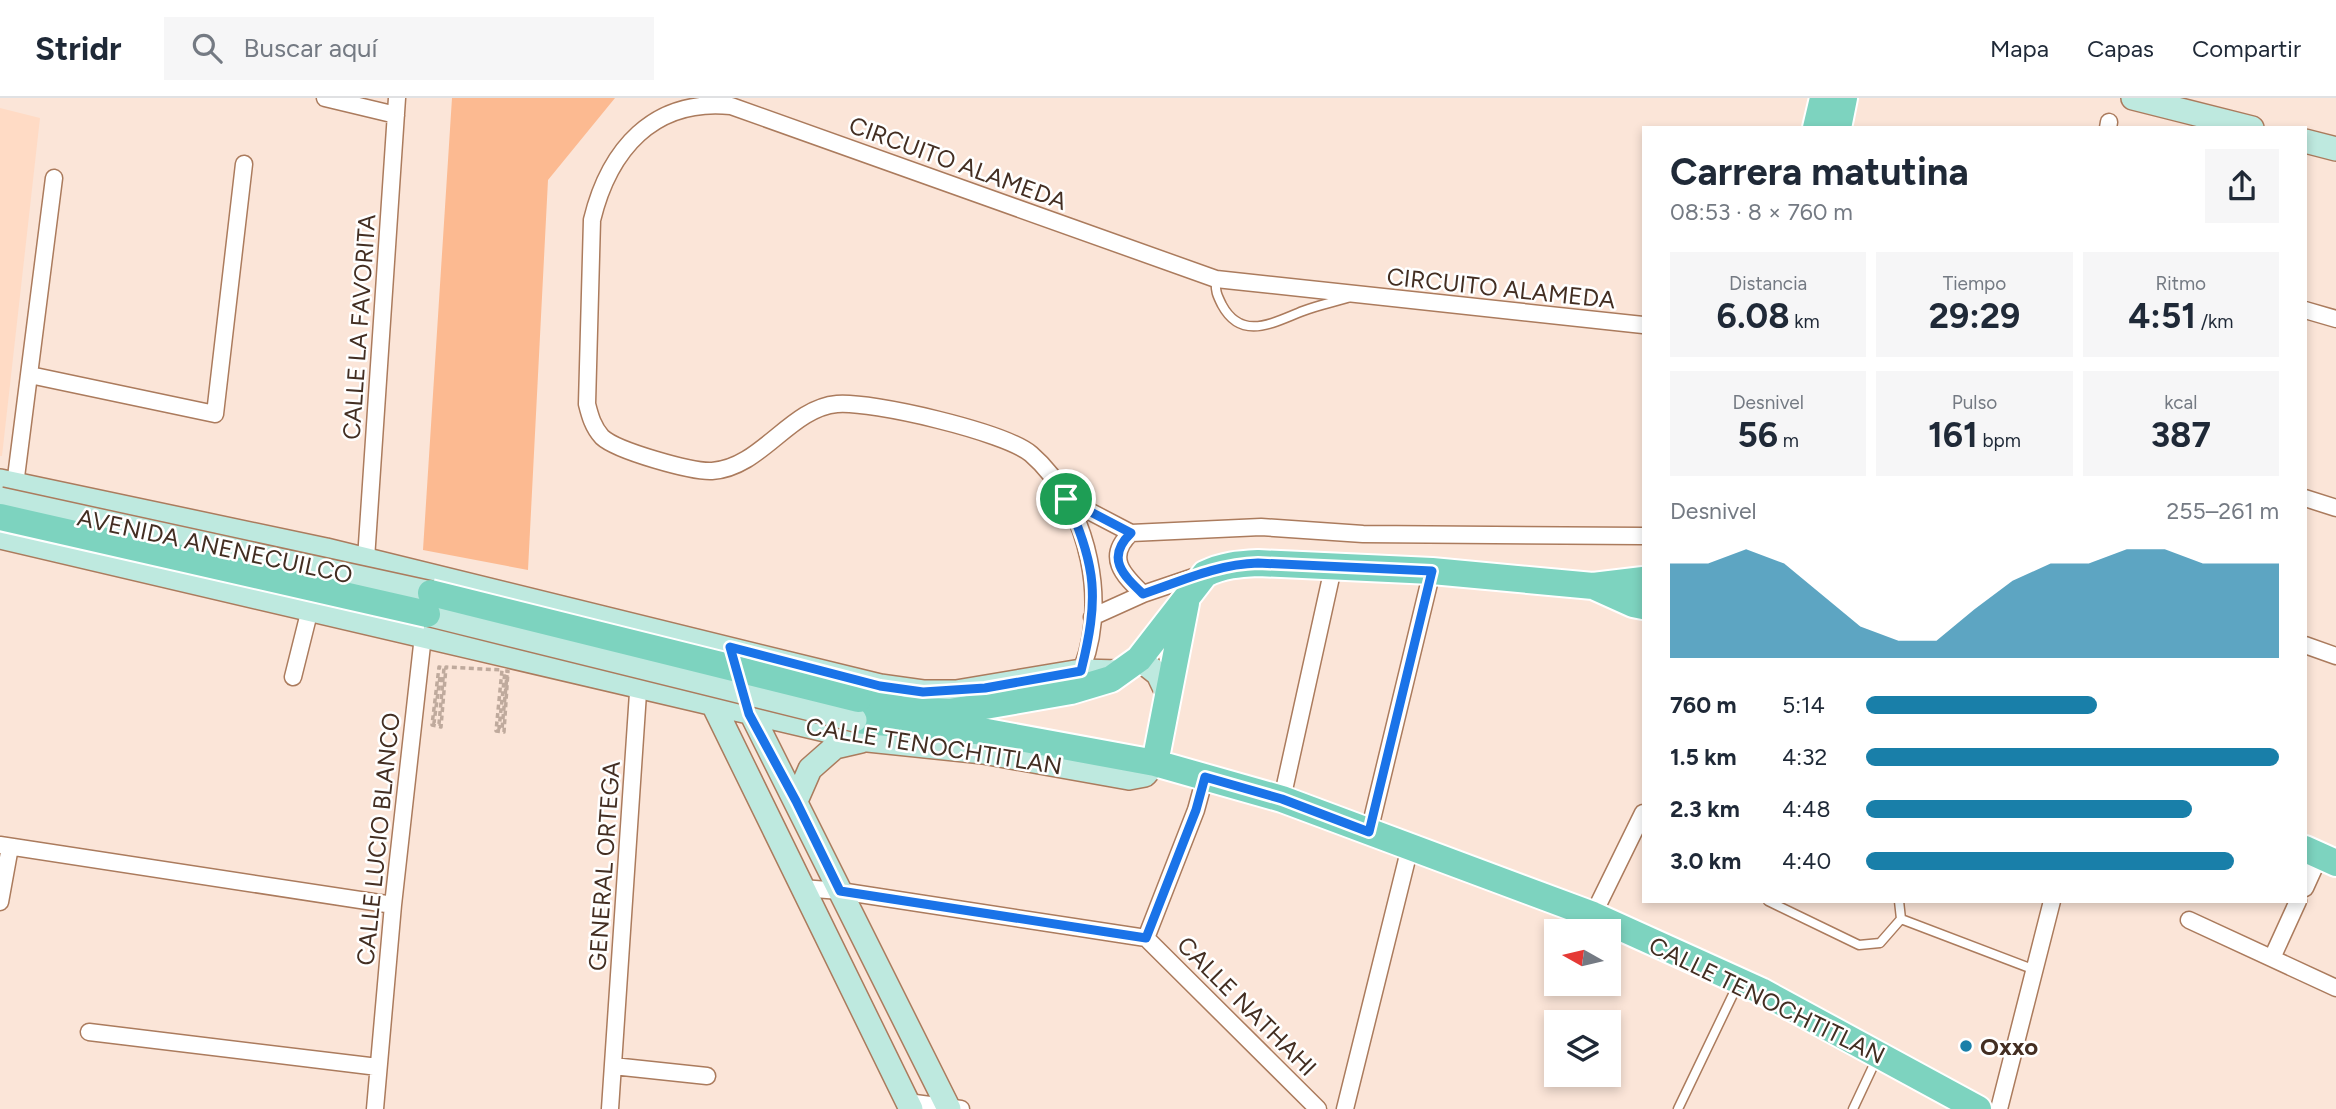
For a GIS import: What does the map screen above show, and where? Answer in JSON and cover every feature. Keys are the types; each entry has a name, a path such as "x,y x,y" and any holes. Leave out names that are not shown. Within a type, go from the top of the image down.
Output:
{"main road":[{"path":"1816,126 1823,98"},
{"path":"1838,126 1844,98"},
{"name":"AVENIDA ANENECUILCO","path":"0,517 428,604"},
{"path":"860,720 904,710 950,712 1076,681 1111,679 1131,666 1205,573 1220,566 1258,563 1432,571 1592,586 1642,580"},
{"path":"1592,586 1642,606"},
{"path":"1155,763 1187,598"},
{"name":"CALLE TENOCHTITLAN","path":"428,604 860,720 987,732 1155,763 1282,799 1594,915 1739,981 1978,1109"}],"street":[{"path":"325,98 396,115"},
{"name":"CALLE LA FAVORITA","path":"366,559 397,98"},
{"path":"1827,126 1833,98"},
{"path":"2133,98 2244,126"},
{"name":"CIRCUITO ALAMEDA","path":"1076,681 1092,617 1090,563 1083,535 1066,499 1049,472 1029,453 1013,443 922,416 834,404 808,415 748,459 731,467 712,471 698,470 613,446 594,427 587,404 592,220 597,199 613,164 630,142 663,114 692,105 713,103 731,106 1216,279 1642,325"},
{"path":"2307,142 2336,149"},
{"path":"30,375 215,414 244,164"},
{"path":"5,488 30,375 54,178"},
{"path":"2307,311 2336,319"},
{"name":"AVENIDA ANENECUILCO","path":"5,488 366,559 428,604"},
{"name":"AVENIDA ANENECUILCO","path":"5,488 428,604"},
{"name":"CIRCUITO ALAMEDA","path":"1066,499 1131,533"},
{"path":"2307,499 2336,508"},
{"path":"1143,594 1124,576 1118,561 1121,545 1131,533 1261,527 1363,534 1642,536"},
{"name":"AVENIDA ANENECUILCO","path":"0,537 310,609 428,604"},
{"path":"293,677 326,550"},
{"path":"1282,799 1333,568"},
{"path":"1369,832 1432,571"},
{"path":"1092,617 1143,594 1205,573"},
{"name":"CALLE TENOCHTITLAN","path":"428,604 642,627 880,686 923,692 1076,681"},
{"name":"CALLE TENOCHTITLAN","path":"428,604 638,685 749,714 860,720"},
{"name":"CALLE LUCIO BLANCO","path":"375,1109 393,905 428,604"},
{"name":"GENERAL ORTEGA","path":"610,1109 642,627"},
{"path":"694,639 711,704 909,1105 953,1108"},
{"path":"2307,646 2336,656"},
{"path":"730,647 749,714 953,1108"},
{"path":"1131,666 1158,674 1168,695"},
{"path":"796,801 810,769 860,720"},
{"name":"CALLE NATHAHI","path":"1205,777 1196,810 1146,938 1318,1109"},
{"path":"1594,915 1642,815"},
{"path":"0,902 5,846 393,905"},
{"path":"1345,1109 1410,847"},
{"path":"2307,884 2320,856"},
{"path":"802,888 840,891 1146,938"},
{"path":"1999,1109 2052,903"},
{"path":"2272,958 2297,903"},
{"path":"2189,920 2336,988"},
{"path":"89,1032 378,1067"},
{"path":"613,1066 707,1076"}],"lane":[{"path":"1216,279 1215,291 1227,315 1240,324 1260,327 1357,296"},
{"path":"1772,903 1858,944 1880,943 1901,919 1899,903"},
{"path":"1901,919 2035,970"},
{"path":"1678,1109 1739,981"},
{"path":"1853,1109 1879,1054"}],"path":[{"path":"440,677 434,723 439,724 444,668 439,667 432,725 441,727 446,667 502,670 496,731 504,732 508,671 505,671 499,729 502,729 506,675"}],"shaded area":[{"path":"452,98 615,98 548,180 528,570 423,550"},
{"path":"0,108 40,118 2,456 0,456"}],"place":[{"name":"Oxxo","path":"1966,1046"}],"route":[{"path":"1066,499 1131,533 1121,545 1118,561 1124,576 1143,594 1220,566 1234,564 1432,571 1369,832 1282,799 1205,777 1196,810 1146,938 840,891 749,714 730,647 880,686 923,692 956,692 1081,671 1091,626 1093,594 1090,563 1083,535 1066,499"}]}
